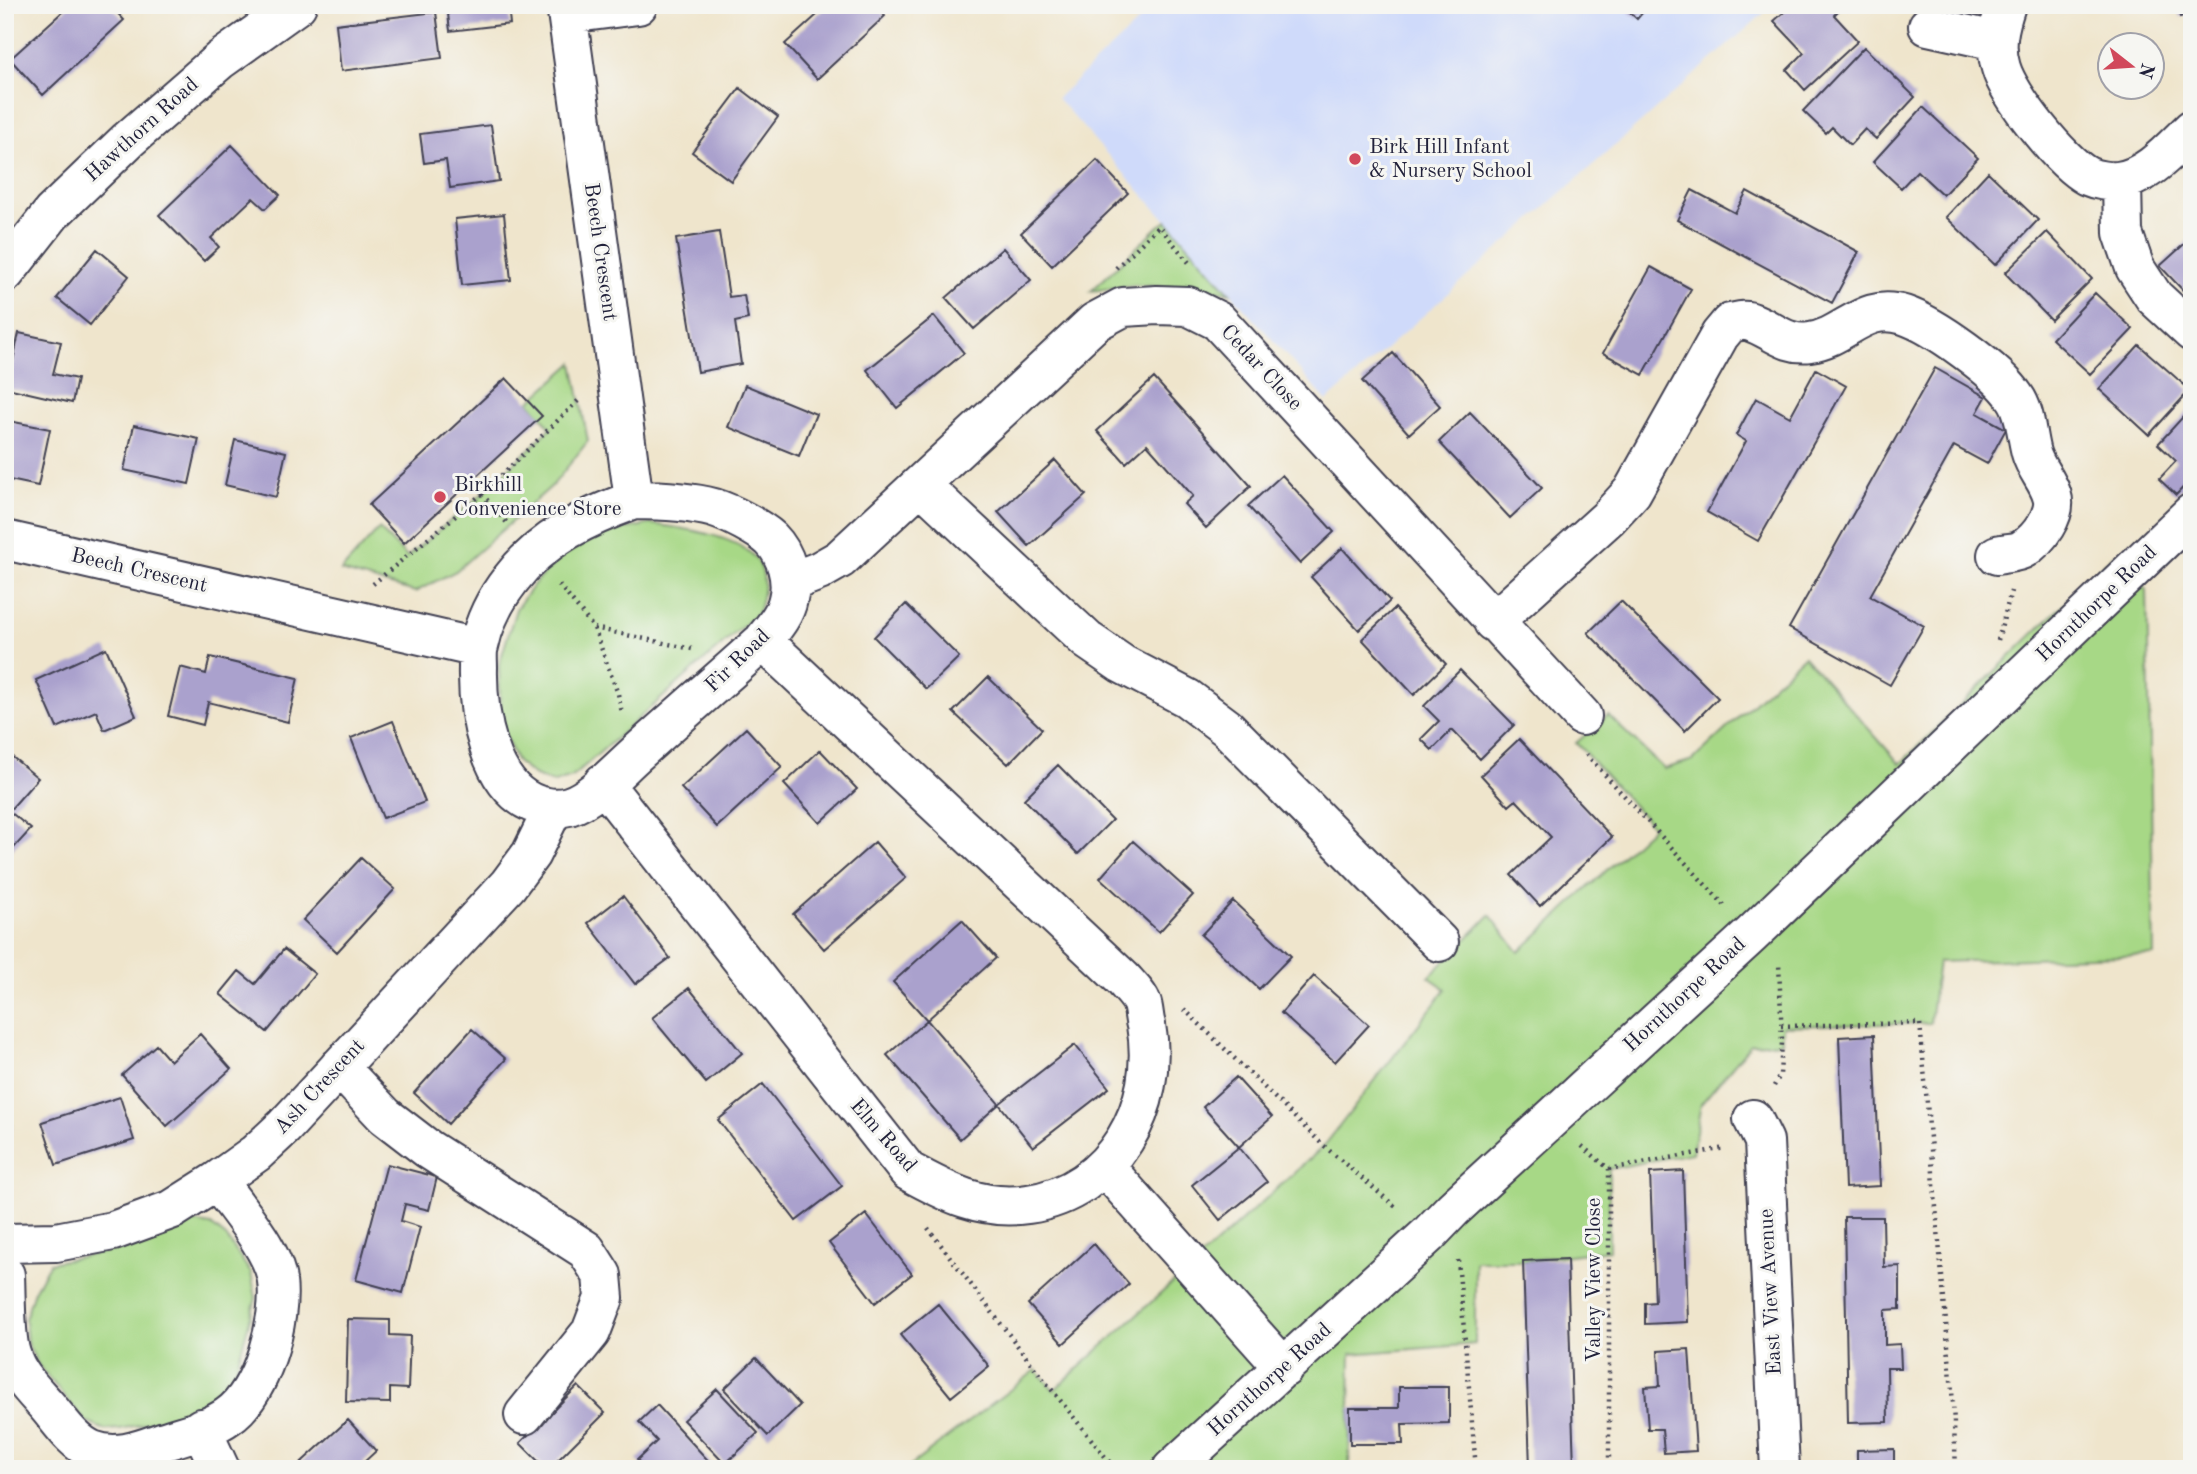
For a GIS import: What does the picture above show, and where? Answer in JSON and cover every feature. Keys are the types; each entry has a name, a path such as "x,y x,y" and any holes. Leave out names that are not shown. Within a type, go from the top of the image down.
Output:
{"street":[{"name":"Hawthorn Road","path":"5,273 52,213 128,140 220,60 297,5"},
{"path":"567,10 638,5"},
{"path":"2006,5 1996,41 2001,70 2028,116 2066,160 2088,176 2110,182 2122,181 2155,164 2192,129"},
{"name":"Beech Crescent","path":"567,10 634,500"},
{"path":"1928,26 1996,41"},
{"path":"2122,181 2123,233 2135,268 2154,297 2192,332"},
{"name":"Cedar Close","path":"791,582 840,559 1095,322 1123,307 1188,306 1218,321 1582,716"},
{"path":"1493,622 1608,518 1632,492 1720,335 1731,323 1749,320 1789,341 1807,343 1829,338 1858,318 1879,312 1903,315 1929,327 1981,361 2016,397 2025,422 2031,456 2053,497 2052,512 2044,529 2010,552"},
{"path":"920,485 1087,640 1122,664 1187,698 1227,728 1439,942"},
{"path":"553,809 530,802 512,789 497,768 486,736 477,692 478,648 490,612 509,580 533,553 571,526 605,510 634,500 674,500 716,509 771,539 782,555 791,582"},
{"name":"Hornthorpe Road","path":"1172,1469 1778,909 2192,513"},
{"name":"Beech Crescent","path":"8,550 332,615 478,648"},
{"name":"Fir Road","path":"553,809 586,798 753,650 779,620 788,602 791,582"},
{"name":"Elm Road","path":"603,783 908,1171 946,1193 991,1205 1003,1205 1029,1204 1069,1192 1105,1167 1132,1129 1145,1091 1150,1049 1141,1003 1123,979 753,650"},
{"name":"Ash Crescent","path":"5,1243 56,1242 113,1230 173,1209 256,1153 284,1128 508,885 531,854 553,809"},
{"path":"338,1067 385,1116 428,1149 586,1250 601,1275 604,1298 591,1332 524,1415"},
{"name":"East View Avenue","path":"1758,1130 1780,1469"},
{"path":"1105,1167 1284,1368"},
{"path":"5,1275 10,1352 19,1373 71,1435 90,1449 109,1455 136,1451 201,1428 228,1416 247,1397 264,1360 277,1316 277,1279 263,1246 217,1181"},
{"path":"201,1428 220,1469"}],"path":[{"path":"332,615 407,558 482,494 615,363"},
{"path":"2010,552 1998,643 2001,665 2015,683"},
{"path":"533,553 594,628 618,694 631,758"},
{"path":"594,628 753,650"},
{"path":"1582,716 1576,743 1751,934"},
{"path":"1609,1169 1758,1130 1780,1075 1778,909"},
{"path":"1141,1003 1186,1009 1324,1146 1441,1222 1476,1469"},
{"path":"1781,1026 1920,1023 1953,1404 1956,1469"},
{"name":"Valley View Close","path":"1550,1119 1609,1169 1609,1469"},
{"path":"925,1225 1035,1370 1115,1469"}],"shaded area":[{"name":"Birk Hill Infant & Nursery School","path":"1156,5 1773,5 1327,401 1057,98"}],"green space":[{"path":"1167,221 1230,293 1211,289 1135,285 1091,291 1159,226"},
{"path":"573,363 588,441 553,485 456,571 415,592 341,571 379,529 407,557 482,494 551,428 529,402"},
{"path":"651,524 708,534 737,544 748,551 757,560 762,573 763,593 758,613 572,777 554,783 535,776 517,762 501,726 499,665 516,609 534,584 561,556 604,533"},
{"path":"2114,555 2147,590 2154,955 1938,962 1930,1023 1782,1026 1782,1042 1751,1044 1701,1104 1692,1153 1609,1169 1609,1250 1523,1261 1475,1261 1475,1344 1351,1354 1349,1469 906,1469 1036,1370 1054,1390 1324,1146 1446,989 1429,977 1490,915 1519,952 1653,827 1576,743 1608,715 1664,769 1693,760 1804,656 1900,764"},
{"path":"193,1222 211,1225 226,1237 251,1273 256,1298 234,1375 220,1391 179,1416 105,1430 86,1422 38,1365 27,1343 25,1319 34,1291 50,1263 116,1250"}],"building":[{"path":"70,5 110,5 124,20 43,95 10,59"},
{"path":"447,5 508,5 510,24 450,31"},
{"path":"828,5 876,5 885,16 817,79 785,44"},
{"path":"1622,5 1649,5 1637,19"},
{"path":"1792,5 1844,5 1834,15 1858,41 1805,90 1787,70 1804,53 1774,21"},
{"path":"2176,5 2192,5 2192,13 2180,17"},
{"path":"436,12 442,58 341,71 336,24"},
{"path":"1864,47 1915,97 1876,139 1865,129 1850,145 1832,127 1826,133 1803,111"},
{"path":"740,88 778,117 731,181 692,152"},
{"path":"1923,107 1978,158 1943,195 1917,171 1901,188 1873,162"},
{"path":"491,125 499,181 450,188 446,160 424,163 420,134"},
{"path":"232,145 280,195 265,209 253,198 211,238 219,247 204,261 159,215"},
{"path":"1097,160 1128,193 1052,266 1021,233"},
{"path":"1988,172 2038,220 1995,265 1946,217"},
{"path":"1692,190 1735,213 1747,191 1859,252 1832,303 1677,220"},
{"path":"504,214 511,280 462,285 455,219"},
{"path":"719,232 729,297 744,295 748,319 735,322 741,364 698,372 676,239"},
{"path":"2047,232 2092,279 2051,320 2005,273"},
{"path":"2192,237 2192,300 2160,266"},
{"path":"1003,248 1031,280 974,329 946,298"},
{"path":"97,249 129,276 90,325 57,298"},
{"path":"1651,267 1691,289 1643,375 1603,353"},
{"path":"2095,293 2133,329 2090,374 2052,339"},
{"path":"934,316 964,353 897,408 867,370"},
{"path":"19,333 61,342 53,374 77,379 72,403 7,388"},
{"path":"2139,345 2190,390 2149,435 2099,389"},
{"path":"1393,353 1440,406 1409,434 1362,381"},
{"path":"1935,368 1986,397 1977,413 2006,429 1987,464 1954,446 1870,596 1924,626 1890,685 1789,628"},
{"path":"1816,369 1846,386 1758,541 1707,512 1746,441 1736,435 1756,398 1790,417"},
{"path":"506,378 542,416 404,543 369,505"},
{"path":"1154,378 1251,486 1206,528 1184,504 1193,496 1147,444 1126,463 1097,431"},
{"path":"745,385 816,414 799,456 728,427"},
{"path":"2192,407 2192,478 2176,495 2159,479 2176,461 2158,444"},
{"path":"1470,412 1542,488 1510,518 1439,442"},
{"path":"9,421 50,429 38,486 5,479 5,436"},
{"path":"134,425 199,439 189,484 124,470"},
{"path":"235,440 286,452 276,497 225,485"},
{"path":"1055,460 1086,495 1029,546 998,512"},
{"path":"1282,475 1334,532 1300,564 1248,506"},
{"path":"1342,548 1390,601 1359,630 1311,577"},
{"path":"1621,601 1718,698 1685,731 1588,633"},
{"path":"906,604 959,657 926,689 874,637"},
{"path":"1395,608 1446,664 1414,695 1362,639"},
{"path":"106,648 136,716 104,730 96,711 57,728 36,680"},
{"path":"210,657 298,678 288,722 208,702 203,725 168,716 180,667 206,674"},
{"path":"1460,670 1514,725 1480,759 1452,730 1432,750 1421,739 1439,721 1424,706"},
{"path":"988,677 1042,729 1008,764 953,712"},
{"path":"393,721 425,802 383,818 351,738"},
{"path":"746,728 782,767 717,827 681,788"},
{"path":"1519,739 1612,837 1540,906 1511,875 1551,837 1516,800 1509,806 1481,775"},
{"path":"820,750 857,789 820,823 784,784"},
{"path":"5,751 38,778 9,811 31,829 12,850 5,845"},
{"path":"1058,765 1112,820 1078,854 1024,799"},
{"path":"1133,841 1193,895 1159,932 1100,878"},
{"path":"875,842 906,878 824,949 793,914"},
{"path":"361,858 395,889 337,952 303,920"},
{"path":"623,896 670,958 635,984 588,923"},
{"path":"1233,901 1291,956 1259,989 1201,935"},
{"path":"962,920 996,958 927,1020 893,982"},
{"path":"284,949 315,974 267,1032 220,994 239,971 255,984"},
{"path":"1314,976 1369,1025 1335,1062 1281,1013"},
{"path":"689,988 742,1053 706,1083 652,1018"},
{"path":"927,1020 999,1104 960,1139 887,1055"},
{"path":"472,1029 506,1059 448,1124 414,1093"},
{"path":"200,1034 231,1069 167,1126 122,1075 156,1045 170,1061"},
{"path":"1874,1035 1880,1186 1845,1188 1839,1037"},
{"path":"1075,1045 1109,1088 1033,1147 999,1104"},
{"path":"1236,1077 1272,1117 1239,1147 1203,1107"},
{"path":"763,1084 842,1186 796,1221 718,1120"},
{"path":"120,1097 134,1140 56,1165 42,1122"},
{"path":"5,1123 13,1125 6,1153 5,1152"},
{"path":"1239,1147 1267,1182 1220,1220 1192,1185"},
{"path":"387,1164 437,1177 429,1210 405,1204 401,1221 420,1227 403,1293 356,1280"},
{"path":"1683,1171 1688,1322 1645,1324 1645,1303 1655,1302 1650,1173"},
{"path":"866,1214 912,1274 875,1303 829,1243"},
{"path":"1844,1217 1883,1217 1884,1267 1900,1266 1900,1309 1885,1310 1885,1345 1900,1344 1901,1368 1887,1368 1888,1422 1848,1423"},
{"path":"1094,1244 1129,1284 1063,1344 1028,1304"},
{"path":"1567,1259 1574,1467 1530,1468 1523,1261"},
{"path":"938,1304 989,1366 951,1397 900,1335"},
{"path":"348,1319 390,1320 390,1335 410,1336 408,1389 390,1388 390,1403 346,1402"},
{"path":"1689,1349 1696,1451 1664,1453 1662,1429 1648,1429 1645,1387 1660,1386 1658,1351"},
{"path":"756,1358 800,1405 768,1436 724,1389"},
{"path":"578,1386 605,1413 546,1469 520,1443"},
{"path":"1399,1387 1449,1387 1449,1423 1402,1424 1403,1444 1350,1444 1350,1408 1399,1408"},
{"path":"717,1389 758,1433 725,1464 683,1420"},
{"path":"657,1405 716,1469 646,1469 637,1460 657,1441 639,1422"},
{"path":"348,1420 376,1451 363,1463 368,1469 294,1469"},
{"path":"1894,1449 1894,1469 1857,1469 1857,1450"}],"place":[{"name":"Birk Hill Infant & Nursery School","path":"1355,159"},
{"name":"Birkhill Convenience Store","path":"440,497"}]}
